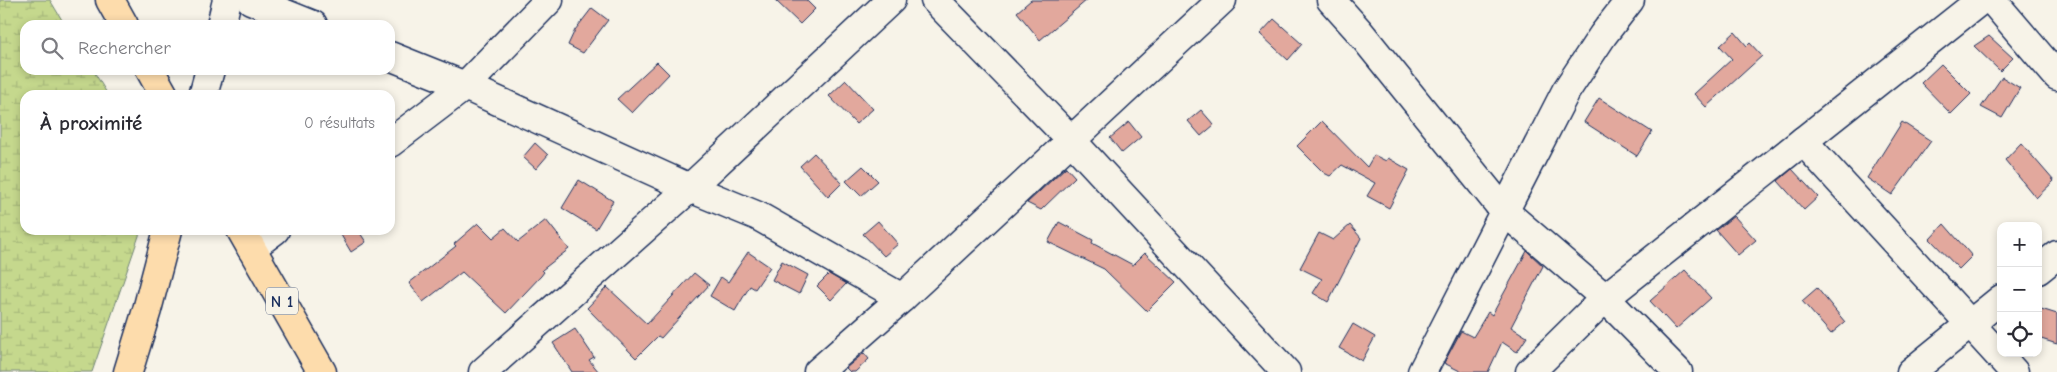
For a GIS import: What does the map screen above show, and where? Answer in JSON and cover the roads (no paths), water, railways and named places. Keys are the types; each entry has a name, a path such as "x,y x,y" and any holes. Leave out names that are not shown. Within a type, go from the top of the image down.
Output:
{"main road":[{"path":"110,0 121,20"},
{"path":"153,75 161,90"},
{"path":"128,372 167,235"},
{"name":"N 1","path":"246,239 322,372"}],"street":[{"path":"222,20 227,0"},
{"path":"251,0 301,20"},
{"path":"395,139 465,86 549,0"},
{"path":"483,372 690,188 891,0"},
{"path":"935,0 1071,140 1286,372"},
{"path":"818,372 902,298 1222,0"},
{"path":"1331,0 1358,30 1504,211 1605,298 1678,372"},
{"path":"1422,372 1566,91 1603,35 1630,0"},
{"path":"1530,372 1605,298 1981,0"},
{"path":"1992,0 2057,76"},
{"path":"395,58 465,86 690,188 758,216 902,298"},
{"path":"204,90 209,75"},
{"path":"1803,141 1968,324 2014,372"},
{"path":"246,239 259,235"},
{"path":"2042,267 2057,255"},
{"path":"1911,372 1997,302"}]}
